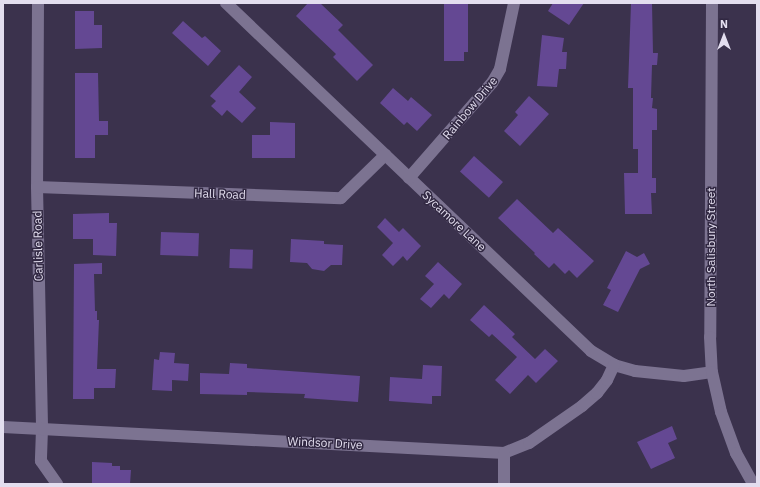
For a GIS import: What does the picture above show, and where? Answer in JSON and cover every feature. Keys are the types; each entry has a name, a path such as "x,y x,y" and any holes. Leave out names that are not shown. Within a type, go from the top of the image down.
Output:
{"street":[{"name":"Carlisle Road","path":"38,3 37,187 42,429 41,461 57,484"},
{"name":"Sycamore Lane","path":"226,3 591,350 614,365 634,371 660,375 684,376 712,372"},
{"name":"Rainbow Drive","path":"409,178 492,83 500,69 514,3"},
{"name":"North Salisbury Street","path":"712,3 712,372 720,412 736,453 753,484"},
{"name":"Hall Road","path":"37,187 341,198 384,154"},
{"name":"Windsor Drive","path":"3,427 504,453 529,443 582,406 597,393 607,380 614,365"},
{"path":"504,453 504,484"}],"building":[{"path":"308,3 320,3 343,25 338,30 373,65 357,81 333,57 336,54 296,16"},
{"path":"444,3 468,3 468,52 464,52 464,61 444,61"},
{"path":"553,3 584,3 569,25 548,11"},
{"path":"631,3 652,3 653,53 658,53 657,65 652,65 651,98 653,98 652,108 657,109 657,130 652,130 652,178 656,178 656,193 651,193 652,214 625,214 624,173 638,173 638,149 633,149 633,88 628,88"},
{"path":"75,11 94,11 94,25 102,25 102,48 75,49"},
{"path":"183,21 202,38 205,36 221,51 208,66 172,33"},
{"path":"542,35 564,38 562,52 567,52 566,69 559,69 557,87 537,86"},
{"path":"239,65 252,77 239,92 256,108 242,123 227,110 222,116 211,106 216,101 210,96"},
{"path":"75,73 98,73 99,121 108,121 108,135 95,135 95,158 75,158"},
{"path":"393,88 408,101 411,97 432,115 417,131 407,122 404,125 380,103"},
{"path":"529,96 549,114 520,146 504,131 518,115 515,112"},
{"path":"270,122 295,123 295,158 252,158 252,135 270,135"},
{"path":"474,156 503,182 489,198 460,172"},
{"path":"517,199 553,233 558,228 594,261 577,278 569,270 565,274 554,263 549,268 498,218"},
{"path":"109,213 109,223 117,223 116,256 93,255 93,239 73,239 73,214"},
{"path":"385,218 399,232 403,228 421,246 407,261 403,256 393,266 382,255 393,243 377,227"},
{"path":"161,232 199,233 198,256 160,255"},
{"path":"291,239 324,241 324,244 343,245 342,265 331,265 324,271 312,269 307,263 290,262"},
{"path":"230,249 253,250 252,269 229,268"},
{"path":"626,251 637,257 644,253 650,264 640,269 618,312 603,305 611,290 607,288"},
{"path":"438,262 462,284 449,299 444,294 431,308 420,299 434,284 425,276"},
{"path":"102,263 102,274 94,274 95,311 97,311 97,320 99,320 97,369 116,369 115,388 94,388 94,399 73,399 74,264"},
{"path":"484,305 515,334 512,337 535,359 545,349 558,361 536,383 528,375 510,394 495,380 517,357 492,334 489,337 470,320"},
{"path":"160,352 175,353 174,363 189,364 188,381 172,380 172,391 152,390 154,359 159,360"},
{"path":"230,363 247,364 247,368 360,376 358,402 304,398 305,394 247,392 247,395 200,394 200,373 229,374"},
{"path":"423,365 442,366 441,396 432,396 432,404 389,401 390,377 422,379"},
{"path":"672,426 677,439 668,443 675,458 651,469 637,442"},
{"path":"92,462 112,463 112,466 120,466 120,470 131,470 130,484 92,484"}]}
